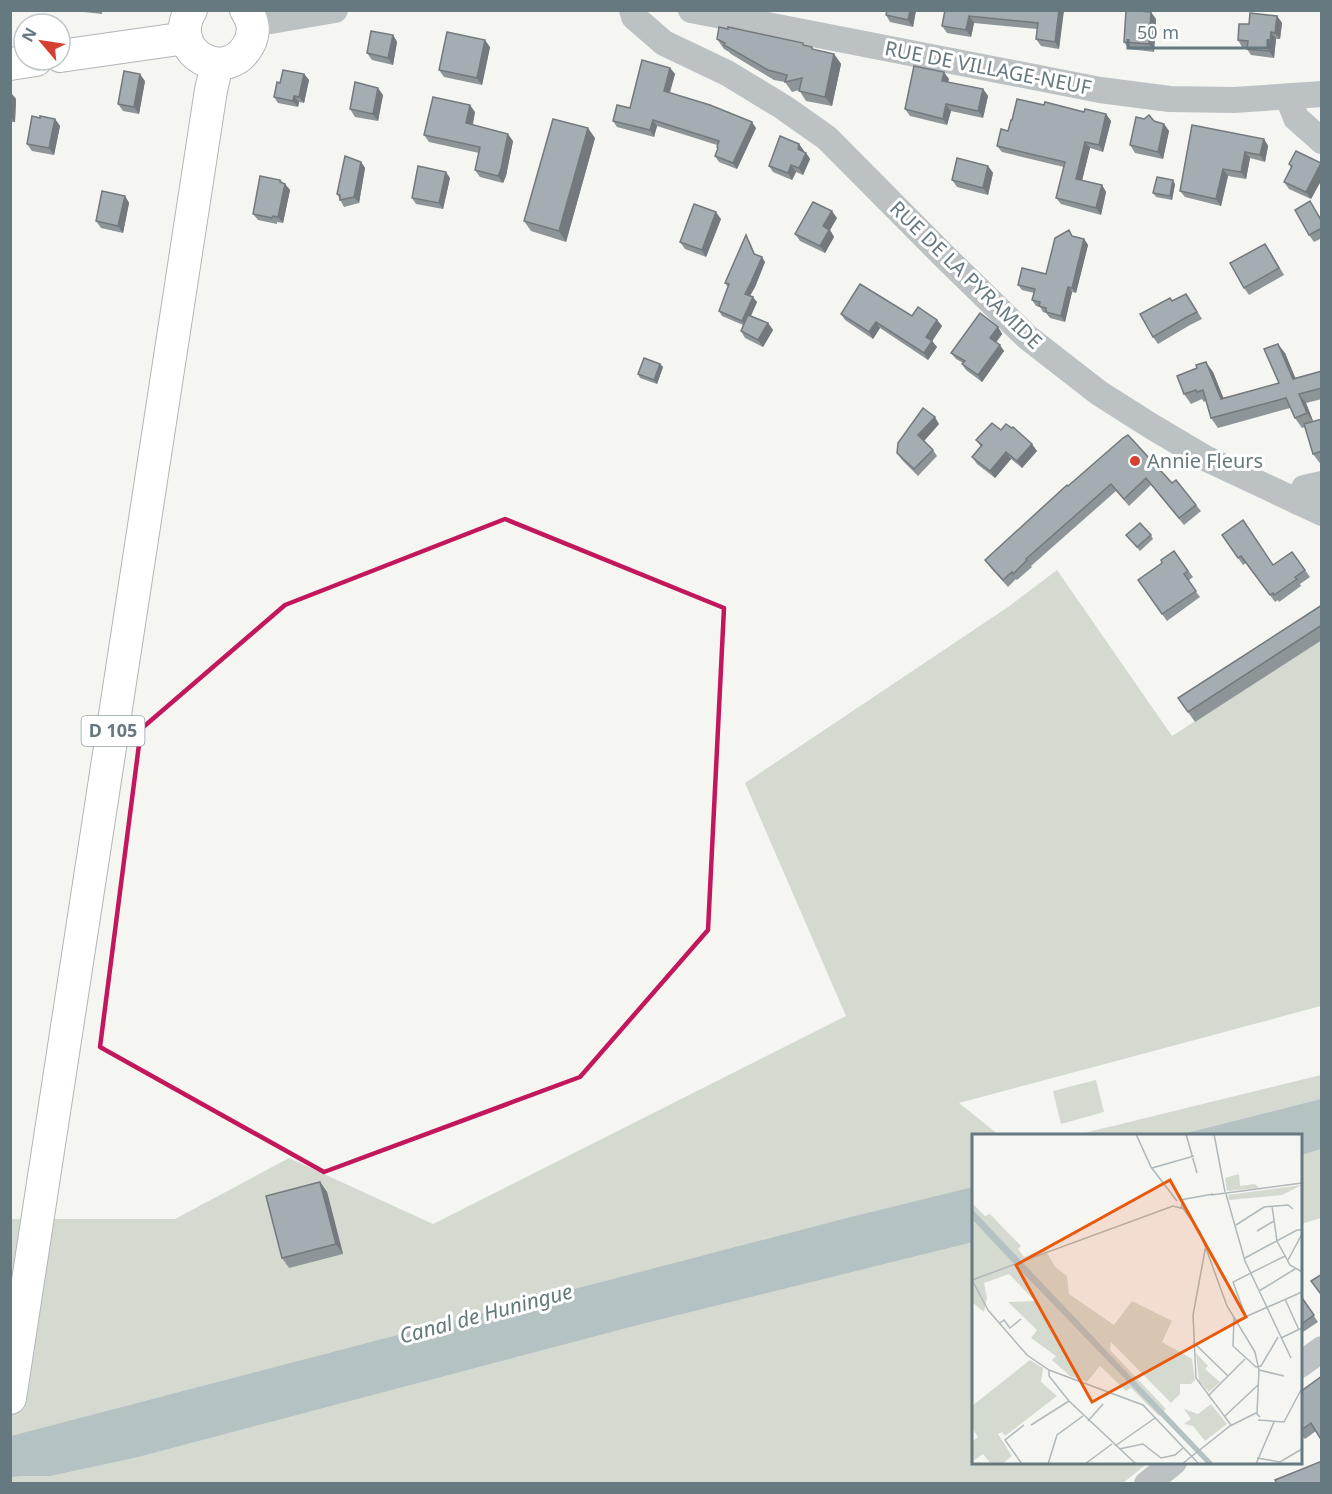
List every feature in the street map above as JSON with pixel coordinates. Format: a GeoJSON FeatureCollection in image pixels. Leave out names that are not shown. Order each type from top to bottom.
{"type":"FeatureCollection","features":[{"type":"Feature","properties":{"kind":"main road"},"geometry":{"type":"LineString","coordinates":[[72,54],[189,24],[190,48],[197,56],[217,64],[228,62],[238,57],[246,49],[252,37],[250,17]]}},
{"type":"Feature","properties":{"kind":"main road","name":"D 105"},"geometry":{"type":"LineString","coordinates":[[10,1398],[211,90],[217,64]]}},
{"type":"Feature","properties":{"kind":"street"},"geometry":{"type":"LineString","coordinates":[[250,17],[335,10]]}},
{"type":"Feature","properties":{"kind":"street","name":"RUE DE LA PYRAMIDE"},"geometry":{"type":"LineString","coordinates":[[632,10],[634,17],[664,43],[727,73],[783,107],[827,138],[1027,337],[1099,393],[1205,458],[1322,513]]}},
{"type":"Feature","properties":{"kind":"street","name":"RUE DE VILLAGE-NEUF"},"geometry":{"type":"LineString","coordinates":[[691,10],[1100,90],[1170,99],[1234,100],[1322,94]]}},
{"type":"Feature","properties":{"kind":"street"},"geometry":{"type":"LineString","coordinates":[[1288,97],[1296,118],[1322,141]]}},
{"type":"Feature","properties":{"kind":"street"},"geometry":{"type":"LineString","coordinates":[[1298,502],[1304,488],[1322,484]]}},
{"type":"Feature","properties":{"kind":"street"},"geometry":{"type":"LineString","coordinates":[[1302,1364],[1322,1349]]}},
{"type":"Feature","properties":{"kind":"street"},"geometry":{"type":"LineString","coordinates":[[1147,1484],[1172,1464]]}},
{"type":"Feature","properties":{"kind":"highlighted area"},"geometry":{"type":"Polygon","coordinates":[[[505,519],[724,608],[708,930],[580,1077],[324,1172],[100,1047],[141,729],[285,605],[505,519]]]}},
{"type":"Feature","properties":{"kind":"shaded area"},"geometry":{"type":"Polygon","coordinates":[[[1057,570],[1172,736],[1321,640],[1321,1006],[959,1103],[998,1134],[972,1134],[972,1464],[1147,1464],[1123,1483],[11,1484],[11,1219],[175,1219],[289,1158],[433,1224],[846,1016],[745,783],[1008,607],[1057,570]]]}},
{"type":"Feature","properties":{"kind":"shaded area"},"geometry":{"type":"Polygon","coordinates":[[[1321,1075],[1321,1218],[1302,1224],[1302,1134],[1080,1134],[1321,1075]]]}},
{"type":"Feature","properties":{"kind":"shaded area"},"geometry":{"type":"Polygon","coordinates":[[[1096,1080],[1104,1112],[1061,1124],[1053,1091],[1096,1080]]]}},
{"type":"Feature","properties":{"kind":"water"},"geometry":{"type":"Polygon","coordinates":[[[1321,1099],[1321,1149],[1302,1155],[1302,1134],[1183,1134],[1321,1099]]]}},
{"type":"Feature","properties":{"kind":"water","name":"Canal de Huningue"},"geometry":{"type":"Polygon","coordinates":[[[972,1187],[972,1242],[634,1326],[138,1457],[50,1476],[11,1477],[11,1436],[972,1187]]]}},
{"type":"Feature","properties":{"kind":"building"},"geometry":{"type":"Polygon","coordinates":[[[887,10],[910,10],[908,20],[886,15],[887,10]]]}},
{"type":"Feature","properties":{"kind":"building"},"geometry":{"type":"Polygon","coordinates":[[[945,10],[1059,10],[1055,42],[1036,39],[1038,23],[969,16],[966,30],[942,26],[945,10]]]}},
{"type":"Feature","properties":{"kind":"building"},"geometry":{"type":"Polygon","coordinates":[[[1126,10],[1151,12],[1149,44],[1124,42],[1126,10]]]}},
{"type":"Feature","properties":{"kind":"building"},"geometry":{"type":"Polygon","coordinates":[[[1250,13],[1277,16],[1275,33],[1271,32],[1269,51],[1247,49],[1248,41],[1238,40],[1239,24],[1249,24],[1250,13]]]}},
{"type":"Feature","properties":{"kind":"building"},"geometry":{"type":"Polygon","coordinates":[[[719,27],[803,43],[812,49],[834,54],[825,97],[799,91],[802,78],[785,82],[787,75],[768,70],[724,45],[725,43],[717,39],[719,27]]]}},
{"type":"Feature","properties":{"kind":"building"},"geometry":{"type":"Polygon","coordinates":[[[371,31],[393,35],[388,58],[367,53],[371,31]]]}},
{"type":"Feature","properties":{"kind":"building"},"geometry":{"type":"Polygon","coordinates":[[[447,32],[485,40],[477,78],[439,70],[447,32]]]}},
{"type":"Feature","properties":{"kind":"building"},"geometry":{"type":"Polygon","coordinates":[[[642,60],[670,68],[664,91],[710,105],[752,122],[733,163],[715,156],[719,141],[653,120],[650,130],[613,121],[617,105],[630,108],[642,60]]]}},
{"type":"Feature","properties":{"kind":"building"},"geometry":{"type":"Polygon","coordinates":[[[914,66],[944,72],[942,81],[983,89],[978,111],[946,104],[943,119],[905,109],[914,66]]]}},
{"type":"Feature","properties":{"kind":"building"},"geometry":{"type":"Polygon","coordinates":[[[283,70],[304,74],[299,97],[294,96],[293,101],[274,97],[277,82],[280,83],[283,70]]]}},
{"type":"Feature","properties":{"kind":"building"},"geometry":{"type":"Polygon","coordinates":[[[124,71],[140,74],[134,107],[118,104],[124,71]]]}},
{"type":"Feature","properties":{"kind":"building"},"geometry":{"type":"Polygon","coordinates":[[[355,82],[378,88],[373,114],[350,109],[355,82]]]}},
{"type":"Feature","properties":{"kind":"building"},"geometry":{"type":"Polygon","coordinates":[[[433,97],[470,105],[466,123],[508,134],[498,176],[475,170],[480,147],[424,135],[433,97]]]}},
{"type":"Feature","properties":{"kind":"building"},"geometry":{"type":"Polygon","coordinates":[[[1017,99],[1106,114],[1099,145],[1085,142],[1076,179],[1102,185],[1096,208],[1056,198],[1065,162],[997,146],[1001,129],[1008,131],[1017,99]]]}},
{"type":"Feature","properties":{"kind":"building"},"geometry":{"type":"Polygon","coordinates":[[[1149,115],[1154,121],[1164,124],[1158,152],[1130,145],[1136,117],[1144,119],[1149,115]]]}},
{"type":"Feature","properties":{"kind":"building"},"geometry":{"type":"Polygon","coordinates":[[[32,116],[55,119],[49,148],[27,144],[32,116]]]}},
{"type":"Feature","properties":{"kind":"building"},"geometry":{"type":"Polygon","coordinates":[[[553,119],[588,128],[559,231],[524,221],[553,119]]]}},
{"type":"Feature","properties":{"kind":"building"},"geometry":{"type":"Polygon","coordinates":[[[1192,125],[1264,139],[1260,155],[1245,152],[1241,172],[1223,169],[1216,199],[1180,191],[1192,125]]]}},
{"type":"Feature","properties":{"kind":"building"},"geometry":{"type":"Polygon","coordinates":[[[780,136],[799,144],[798,149],[806,153],[799,168],[791,165],[788,173],[769,166],[780,136]]]}},
{"type":"Feature","properties":{"kind":"building"},"geometry":{"type":"Polygon","coordinates":[[[1296,151],[1321,163],[1306,192],[1284,182],[1292,166],[1289,164],[1296,151]]]}},
{"type":"Feature","properties":{"kind":"building"},"geometry":{"type":"Polygon","coordinates":[[[345,156],[361,162],[354,197],[340,200],[340,195],[337,194],[345,156]]]}},
{"type":"Feature","properties":{"kind":"building"},"geometry":{"type":"Polygon","coordinates":[[[957,158],[988,166],[983,188],[952,180],[957,158]]]}},
{"type":"Feature","properties":{"kind":"building"},"geometry":{"type":"Polygon","coordinates":[[[418,166],[446,172],[439,203],[412,198],[418,166]]]}},
{"type":"Feature","properties":{"kind":"building"},"geometry":{"type":"Polygon","coordinates":[[[260,176],[280,180],[285,184],[278,217],[253,214],[260,176]]]}},
{"type":"Feature","properties":{"kind":"building"},"geometry":{"type":"Polygon","coordinates":[[[1157,177],[1173,180],[1170,196],[1153,193],[1157,177]]]}},
{"type":"Feature","properties":{"kind":"building"},"geometry":{"type":"Polygon","coordinates":[[[102,191],[125,196],[118,226],[96,221],[102,191]]]}},
{"type":"Feature","properties":{"kind":"building"},"geometry":{"type":"Polygon","coordinates":[[[1310,201],[1322,222],[1322,228],[1309,235],[1295,210],[1310,201]]]}},
{"type":"Feature","properties":{"kind":"building"},"geometry":{"type":"Polygon","coordinates":[[[813,202],[832,211],[823,226],[829,230],[820,246],[795,234],[813,202]]]}},
{"type":"Feature","properties":{"kind":"building"},"geometry":{"type":"Polygon","coordinates":[[[694,204],[716,212],[702,250],[680,242],[694,204]]]}},
{"type":"Feature","properties":{"kind":"building"},"geometry":{"type":"Polygon","coordinates":[[[1069,230],[1072,236],[1084,239],[1072,288],[1068,287],[1061,316],[1046,312],[1046,308],[1039,306],[1040,302],[1032,300],[1035,289],[1018,285],[1022,268],[1046,274],[1055,238],[1069,230]]]}},
{"type":"Feature","properties":{"kind":"building"},"geometry":{"type":"Polygon","coordinates":[[[746,235],[754,254],[762,257],[745,294],[753,297],[742,321],[719,311],[729,284],[725,283],[746,235]]]}},
{"type":"Feature","properties":{"kind":"building"},"geometry":{"type":"Polygon","coordinates":[[[1265,244],[1279,268],[1244,288],[1230,263],[1265,244]]]}},
{"type":"Feature","properties":{"kind":"building"},"geometry":{"type":"Polygon","coordinates":[[[860,284],[912,316],[918,307],[937,320],[926,337],[932,341],[924,353],[876,322],[869,332],[841,314],[860,284]]]}},
{"type":"Feature","properties":{"kind":"building"},"geometry":{"type":"Polygon","coordinates":[[[1186,294],[1197,312],[1153,337],[1140,314],[1170,298],[1172,301],[1186,294]]]}},
{"type":"Feature","properties":{"kind":"building"},"geometry":{"type":"Polygon","coordinates":[[[980,313],[998,327],[990,338],[1000,345],[978,375],[962,364],[965,361],[951,353],[980,313]]]}},
{"type":"Feature","properties":{"kind":"building"},"geometry":{"type":"Polygon","coordinates":[[[748,315],[768,323],[758,340],[741,331],[748,315]]]}},
{"type":"Feature","properties":{"kind":"building"},"geometry":{"type":"Polygon","coordinates":[[[1278,344],[1293,379],[1322,371],[1322,388],[1299,394],[1307,413],[1295,418],[1286,398],[1211,418],[1203,390],[1184,394],[1177,376],[1206,362],[1221,399],[1279,383],[1264,349],[1278,344]]]}},
{"type":"Feature","properties":{"kind":"building"},"geometry":{"type":"Polygon","coordinates":[[[644,358],[660,364],[654,380],[638,374],[644,358]]]}},
{"type":"Feature","properties":{"kind":"building"},"geometry":{"type":"Polygon","coordinates":[[[923,408],[935,417],[918,435],[933,450],[914,469],[897,453],[898,443],[923,408]]]}},
{"type":"Feature","properties":{"kind":"building"},"geometry":{"type":"Polygon","coordinates":[[[1322,419],[1322,451],[1313,454],[1304,424],[1322,419]]]}},
{"type":"Feature","properties":{"kind":"building"},"geometry":{"type":"Polygon","coordinates":[[[992,423],[1001,430],[1006,424],[1013,427],[1032,444],[1017,461],[1006,452],[990,471],[972,457],[982,445],[976,440],[992,423]]]}},
{"type":"Feature","properties":{"kind":"building"},"geometry":{"type":"Polygon","coordinates":[[[1128,435],[1172,483],[1176,480],[1196,505],[1179,518],[1146,478],[1124,499],[1111,484],[1026,559],[1013,574],[1012,572],[1003,580],[985,560],[1067,485],[1128,435]]]}},
{"type":"Feature","properties":{"kind":"building"},"geometry":{"type":"Polygon","coordinates":[[[1243,520],[1273,565],[1292,552],[1305,570],[1295,577],[1297,579],[1274,595],[1273,593],[1270,595],[1241,556],[1238,558],[1222,535],[1243,520]]]}},
{"type":"Feature","properties":{"kind":"building"},"geometry":{"type":"Polygon","coordinates":[[[1140,523],[1151,535],[1137,547],[1126,535],[1140,523]]]}},
{"type":"Feature","properties":{"kind":"building"},"geometry":{"type":"Polygon","coordinates":[[[1174,551],[1188,571],[1184,574],[1196,591],[1162,614],[1138,580],[1162,563],[1161,560],[1174,551]]]}},
{"type":"Feature","properties":{"kind":"building"},"geometry":{"type":"Polygon","coordinates":[[[1322,605],[1322,625],[1188,712],[1178,698],[1322,605]]]}},
{"type":"Feature","properties":{"kind":"building"},"geometry":{"type":"Polygon","coordinates":[[[320,1182],[336,1244],[282,1258],[266,1196],[320,1182]]]}},
{"type":"Feature","properties":{"kind":"building"},"geometry":{"type":"Polygon","coordinates":[[[1322,1274],[1322,1292],[1320,1293],[1311,1281],[1322,1274]]]}},
{"type":"Feature","properties":{"kind":"building"},"geometry":{"type":"Polygon","coordinates":[[[1302,1298],[1314,1315],[1302,1324],[1302,1298]]]}},
{"type":"Feature","properties":{"kind":"building"},"geometry":{"type":"Polygon","coordinates":[[[1322,1376],[1322,1441],[1311,1423],[1302,1430],[1302,1391],[1322,1376]]]}},
{"type":"Feature","properties":{"kind":"building"},"geometry":{"type":"Polygon","coordinates":[[[1322,1461],[1322,1484],[1277,1484],[1275,1480],[1322,1461]]]}},
{"type":"Feature","properties":{"kind":"place","name":"Annie Fleurs"},"geometry":{"type":"Point","coordinates":[1135,461]}}]}
